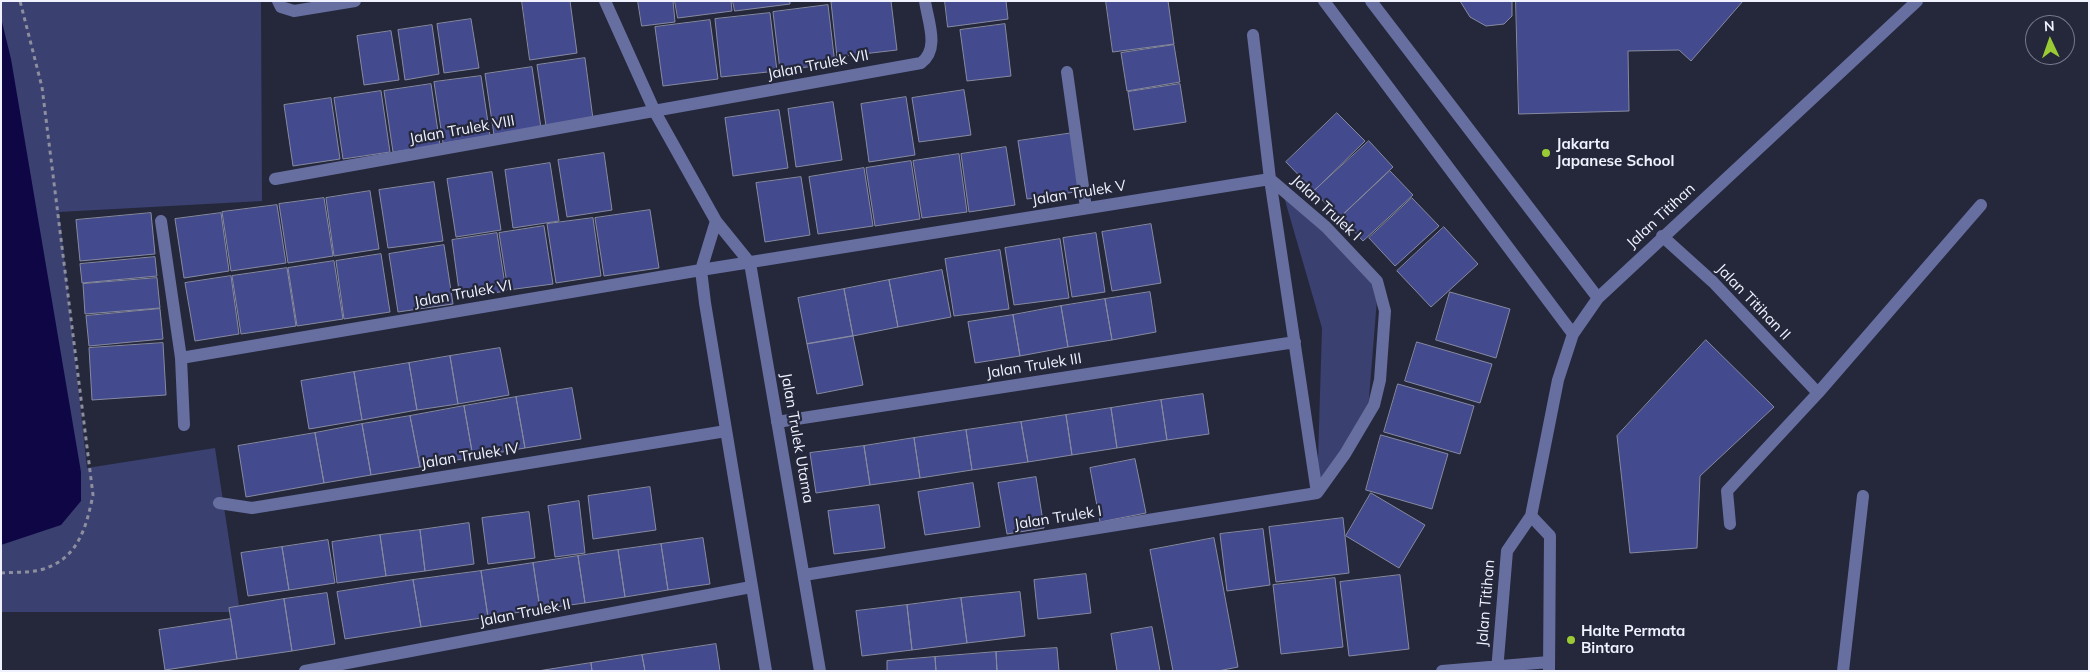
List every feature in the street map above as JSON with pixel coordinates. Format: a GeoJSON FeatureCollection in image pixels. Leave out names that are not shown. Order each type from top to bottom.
{"type":"FeatureCollection","features":[{"type":"Feature","properties":{"kind":"street"},"geometry":{"type":"LineString","coordinates":[[279,4],[294,11],[355,1]]}},
{"type":"Feature","properties":{"kind":"street","name":"Jalan Trulek Utama"},"geometry":{"type":"LineString","coordinates":[[606,1],[654,112],[716,221],[750,263],[820,671]]}},
{"type":"Feature","properties":{"kind":"street","name":"Jalan Trulek VII"},"geometry":{"type":"LineString","coordinates":[[654,112],[921,62],[929,56],[933,48],[925,1]]}},
{"type":"Feature","properties":{"kind":"street"},"geometry":{"type":"LineString","coordinates":[[1324,1],[1573,334]]}},
{"type":"Feature","properties":{"kind":"street"},"geometry":{"type":"LineString","coordinates":[[1371,1],[1598,298]]}},
{"type":"Feature","properties":{"kind":"street","name":"Jalan Titihan"},"geometry":{"type":"LineString","coordinates":[[1496,669],[1507,551],[1531,516],[1556,388],[1573,334],[1598,298],[1662,236],[1917,1]]}},
{"type":"Feature","properties":{"kind":"street"},"geometry":{"type":"LineString","coordinates":[[1252,34],[1270,179]]}},
{"type":"Feature","properties":{"kind":"street"},"geometry":{"type":"LineString","coordinates":[[1067,72],[1086,208]]}},
{"type":"Feature","properties":{"kind":"street","name":"Jalan Trulek VIII"},"geometry":{"type":"LineString","coordinates":[[276,179],[654,112]]}},
{"type":"Feature","properties":{"kind":"street","name":"Jalan Trulek V"},"geometry":{"type":"LineString","coordinates":[[750,263],[1270,179]]}},
{"type":"Feature","properties":{"kind":"street","name":"Jalan Trulek I"},"geometry":{"type":"LineString","coordinates":[[1270,179],[1317,493]]}},
{"type":"Feature","properties":{"kind":"street","name":"Jalan Trulek I"},"geometry":{"type":"LineString","coordinates":[[804,576],[1317,493],[1345,454],[1374,405],[1380,380],[1385,310],[1377,281],[1326,227],[1270,179]]}},
{"type":"Feature","properties":{"kind":"street"},"geometry":{"type":"LineString","coordinates":[[1730,524],[1727,491],[1818,393],[1981,204]]}},
{"type":"Feature","properties":{"kind":"street"},"geometry":{"type":"LineString","coordinates":[[162,221],[181,358],[184,425]]}},
{"type":"Feature","properties":{"kind":"street"},"geometry":{"type":"LineString","coordinates":[[716,221],[701,270],[766,671]]}},
{"type":"Feature","properties":{"kind":"street","name":"Jalan Titihan II"},"geometry":{"type":"LineString","coordinates":[[1662,236],[1713,282],[1818,393]]}},
{"type":"Feature","properties":{"kind":"street","name":"Jalan Trulek VI"},"geometry":{"type":"LineString","coordinates":[[181,358],[750,263]]}},
{"type":"Feature","properties":{"kind":"street","name":"Jalan Trulek III"},"geometry":{"type":"LineString","coordinates":[[778,422],[1295,342]]}},
{"type":"Feature","properties":{"kind":"street","name":"Jalan Trulek IV"},"geometry":{"type":"LineString","coordinates":[[219,503],[252,508],[726,430]]}},
{"type":"Feature","properties":{"kind":"street"},"geometry":{"type":"LineString","coordinates":[[1843,671],[1863,496]]}},
{"type":"Feature","properties":{"kind":"street"},"geometry":{"type":"LineString","coordinates":[[1442,671],[1549,666],[1550,536],[1531,516]]}},
{"type":"Feature","properties":{"kind":"street","name":"Jalan Trulek II"},"geometry":{"type":"LineString","coordinates":[[305,671],[751,587]]}},
{"type":"Feature","properties":{"kind":"path"},"geometry":{"type":"LineString","coordinates":[[1,573],[41,570],[68,555],[86,527],[93,495],[42,87],[20,1]]}},
{"type":"Feature","properties":{"kind":"shaded area"},"geometry":{"type":"Polygon","coordinates":[[[1,1],[261,1],[262,201],[59,212],[87,468],[215,448],[240,612],[1,612],[1,1]]]}},
{"type":"Feature","properties":{"kind":"shaded area"},"geometry":{"type":"Polygon","coordinates":[[[1,18],[11,59],[81,472],[81,501],[61,525],[1,545],[1,18]]]}},
{"type":"Feature","properties":{"kind":"shaded area"},"geometry":{"type":"Polygon","coordinates":[[[1280,183],[1378,287],[1368,410],[1317,493],[1322,328],[1280,183]]]}},
{"type":"Feature","properties":{"kind":"building"},"geometry":{"type":"Polygon","coordinates":[[[522,1],[570,1],[577,53],[530,60],[522,1]]]}},
{"type":"Feature","properties":{"kind":"building"},"geometry":{"type":"Polygon","coordinates":[[[638,1],[673,1],[675,22],[642,26],[638,1]]]}},
{"type":"Feature","properties":{"kind":"building"},"geometry":{"type":"Polygon","coordinates":[[[675,1],[731,1],[732,11],[678,18],[675,1]]]}},
{"type":"Feature","properties":{"kind":"building"},"geometry":{"type":"Polygon","coordinates":[[[733,1],[790,1],[790,4],[735,11],[733,1]]]}},
{"type":"Feature","properties":{"kind":"building"},"geometry":{"type":"Polygon","coordinates":[[[891,1],[897,50],[837,57],[831,2],[891,1]]]}},
{"type":"Feature","properties":{"kind":"building"},"geometry":{"type":"Polygon","coordinates":[[[945,1],[1006,1],[1008,19],[948,27],[945,1]]]}},
{"type":"Feature","properties":{"kind":"building"},"geometry":{"type":"Polygon","coordinates":[[[1106,1],[1168,1],[1174,44],[1113,52],[1106,1]]]}},
{"type":"Feature","properties":{"kind":"building"},"geometry":{"type":"Polygon","coordinates":[[[1460,1],[1512,1],[1512,16],[1504,24],[1486,26],[1470,17],[1460,1]]]}},
{"type":"Feature","properties":{"kind":"building"},"geometry":{"type":"Polygon","coordinates":[[[1516,1],[1743,1],[1691,61],[1679,50],[1628,51],[1629,111],[1519,114],[1516,1]]]}},
{"type":"Feature","properties":{"kind":"building"},"geometry":{"type":"Polygon","coordinates":[[[828,5],[835,64],[780,70],[773,12],[828,5]]]}},
{"type":"Feature","properties":{"kind":"building"},"geometry":{"type":"Polygon","coordinates":[[[770,13],[777,71],[721,77],[715,19],[770,13]]]}},
{"type":"Feature","properties":{"kind":"building"},"geometry":{"type":"Polygon","coordinates":[[[471,19],[479,68],[444,73],[437,24],[471,19]]]}},
{"type":"Feature","properties":{"kind":"building"},"geometry":{"type":"Polygon","coordinates":[[[710,20],[718,79],[663,86],[655,27],[710,20]]]}},
{"type":"Feature","properties":{"kind":"building"},"geometry":{"type":"Polygon","coordinates":[[[1005,24],[1011,76],[967,81],[960,30],[1005,24]]]}},
{"type":"Feature","properties":{"kind":"building"},"geometry":{"type":"Polygon","coordinates":[[[432,25],[439,74],[405,80],[398,30],[432,25]]]}},
{"type":"Feature","properties":{"kind":"building"},"geometry":{"type":"Polygon","coordinates":[[[391,31],[399,80],[364,85],[357,36],[391,31]]]}},
{"type":"Feature","properties":{"kind":"building"},"geometry":{"type":"Polygon","coordinates":[[[1174,45],[1180,82],[1127,91],[1121,53],[1174,45]]]}},
{"type":"Feature","properties":{"kind":"building"},"geometry":{"type":"Polygon","coordinates":[[[585,58],[593,119],[546,126],[537,65],[585,58]]]}},
{"type":"Feature","properties":{"kind":"building"},"geometry":{"type":"Polygon","coordinates":[[[532,67],[541,128],[494,135],[485,74],[532,67]]]}},
{"type":"Feature","properties":{"kind":"building"},"geometry":{"type":"Polygon","coordinates":[[[481,76],[490,136],[443,143],[434,82],[481,76]]]}},
{"type":"Feature","properties":{"kind":"building"},"geometry":{"type":"Polygon","coordinates":[[[431,84],[440,145],[393,152],[384,91],[431,84]]]}},
{"type":"Feature","properties":{"kind":"building"},"geometry":{"type":"Polygon","coordinates":[[[1180,84],[1186,122],[1134,130],[1128,92],[1180,84]]]}},
{"type":"Feature","properties":{"kind":"building"},"geometry":{"type":"Polygon","coordinates":[[[964,90],[971,135],[919,142],[912,98],[964,90]]]}},
{"type":"Feature","properties":{"kind":"building"},"geometry":{"type":"Polygon","coordinates":[[[381,91],[390,152],[343,159],[334,98],[381,91]]]}},
{"type":"Feature","properties":{"kind":"building"},"geometry":{"type":"Polygon","coordinates":[[[906,97],[915,155],[869,162],[861,104],[906,97]]]}},
{"type":"Feature","properties":{"kind":"building"},"geometry":{"type":"Polygon","coordinates":[[[331,98],[340,159],[293,166],[284,105],[331,98]]]}},
{"type":"Feature","properties":{"kind":"building"},"geometry":{"type":"Polygon","coordinates":[[[833,102],[842,160],[796,167],[788,109],[833,102]]]}},
{"type":"Feature","properties":{"kind":"building"},"geometry":{"type":"Polygon","coordinates":[[[779,110],[788,168],[733,176],[725,118],[779,110]]]}},
{"type":"Feature","properties":{"kind":"building"},"geometry":{"type":"Polygon","coordinates":[[[1337,113],[1365,141],[1314,191],[1286,162],[1337,113]]]}},
{"type":"Feature","properties":{"kind":"building"},"geometry":{"type":"Polygon","coordinates":[[[1073,133],[1082,191],[1027,199],[1018,141],[1073,133]]]}},
{"type":"Feature","properties":{"kind":"building"},"geometry":{"type":"Polygon","coordinates":[[[1369,141],[1393,167],[1339,218],[1314,191],[1369,141]]]}},
{"type":"Feature","properties":{"kind":"building"},"geometry":{"type":"Polygon","coordinates":[[[1006,147],[1015,205],[969,212],[961,154],[1006,147]]]}},
{"type":"Feature","properties":{"kind":"building"},"geometry":{"type":"Polygon","coordinates":[[[604,153],[612,210],[567,217],[558,160],[604,153]]]}},
{"type":"Feature","properties":{"kind":"building"},"geometry":{"type":"Polygon","coordinates":[[[959,154],[967,212],[922,218],[913,161],[959,154]]]}},
{"type":"Feature","properties":{"kind":"building"},"geometry":{"type":"Polygon","coordinates":[[[911,161],[920,219],[875,226],[866,168],[911,161]]]}},
{"type":"Feature","properties":{"kind":"building"},"geometry":{"type":"Polygon","coordinates":[[[550,163],[559,221],[513,228],[505,170],[550,163]]]}},
{"type":"Feature","properties":{"kind":"building"},"geometry":{"type":"Polygon","coordinates":[[[864,168],[873,226],[818,234],[809,177],[864,168]]]}},
{"type":"Feature","properties":{"kind":"building"},"geometry":{"type":"Polygon","coordinates":[[[1390,171],[1413,195],[1363,241],[1341,217],[1390,171]]]}},
{"type":"Feature","properties":{"kind":"building"},"geometry":{"type":"Polygon","coordinates":[[[492,172],[501,230],[456,237],[447,179],[492,172]]]}},
{"type":"Feature","properties":{"kind":"building"},"geometry":{"type":"Polygon","coordinates":[[[801,177],[810,235],[765,242],[756,183],[801,177]]]}},
{"type":"Feature","properties":{"kind":"building"},"geometry":{"type":"Polygon","coordinates":[[[434,182],[443,241],[388,248],[379,190],[434,182]]]}},
{"type":"Feature","properties":{"kind":"building"},"geometry":{"type":"Polygon","coordinates":[[[370,191],[379,249],[334,256],[326,198],[370,191]]]}},
{"type":"Feature","properties":{"kind":"building"},"geometry":{"type":"Polygon","coordinates":[[[324,198],[333,256],[288,263],[279,204],[324,198]]]}},
{"type":"Feature","properties":{"kind":"building"},"geometry":{"type":"Polygon","coordinates":[[[1412,198],[1439,226],[1395,266],[1369,238],[1412,198]]]}},
{"type":"Feature","properties":{"kind":"building"},"geometry":{"type":"Polygon","coordinates":[[[277,205],[286,263],[231,271],[222,212],[277,205]]]}},
{"type":"Feature","properties":{"kind":"building"},"geometry":{"type":"Polygon","coordinates":[[[650,210],[659,268],[604,276],[595,218],[650,210]]]}},
{"type":"Feature","properties":{"kind":"building"},"geometry":{"type":"Polygon","coordinates":[[[151,213],[155,254],[80,261],[76,220],[151,213]]]}},
{"type":"Feature","properties":{"kind":"building"},"geometry":{"type":"Polygon","coordinates":[[[221,213],[229,271],[184,278],[175,219],[221,213]]]}},
{"type":"Feature","properties":{"kind":"building"},"geometry":{"type":"Polygon","coordinates":[[[593,218],[601,276],[556,283],[547,224],[593,218]]]}},
{"type":"Feature","properties":{"kind":"building"},"geometry":{"type":"Polygon","coordinates":[[[1151,224],[1161,283],[1112,291],[1102,232],[1151,224]]]}},
{"type":"Feature","properties":{"kind":"building"},"geometry":{"type":"Polygon","coordinates":[[[544,226],[553,284],[508,290],[499,233],[544,226]]]}},
{"type":"Feature","properties":{"kind":"building"},"geometry":{"type":"Polygon","coordinates":[[[1444,227],[1478,264],[1431,307],[1397,271],[1444,227]]]}},
{"type":"Feature","properties":{"kind":"building"},"geometry":{"type":"Polygon","coordinates":[[[497,233],[506,291],[460,298],[452,240],[497,233]]]}},
{"type":"Feature","properties":{"kind":"building"},"geometry":{"type":"Polygon","coordinates":[[[1096,233],[1105,292],[1072,297],[1063,238],[1096,233]]]}},
{"type":"Feature","properties":{"kind":"building"},"geometry":{"type":"Polygon","coordinates":[[[1060,239],[1069,298],[1014,305],[1005,248],[1060,239]]]}},
{"type":"Feature","properties":{"kind":"building"},"geometry":{"type":"Polygon","coordinates":[[[444,245],[453,304],[398,312],[389,254],[444,245]]]}},
{"type":"Feature","properties":{"kind":"building"},"geometry":{"type":"Polygon","coordinates":[[[1000,250],[1009,309],[954,316],[945,259],[1000,250]]]}},
{"type":"Feature","properties":{"kind":"building"},"geometry":{"type":"Polygon","coordinates":[[[381,254],[390,312],[344,319],[336,261],[381,254]]]}},
{"type":"Feature","properties":{"kind":"building"},"geometry":{"type":"Polygon","coordinates":[[[155,257],[157,276],[82,283],[80,264],[155,257]]]}},
{"type":"Feature","properties":{"kind":"building"},"geometry":{"type":"Polygon","coordinates":[[[334,261],[343,319],[297,326],[288,268],[334,261]]]}},
{"type":"Feature","properties":{"kind":"building"},"geometry":{"type":"Polygon","coordinates":[[[287,268],[296,326],[241,334],[232,276],[287,268]]]}},
{"type":"Feature","properties":{"kind":"building"},"geometry":{"type":"Polygon","coordinates":[[[942,270],[951,317],[898,327],[889,280],[942,270]]]}},
{"type":"Feature","properties":{"kind":"building"},"geometry":{"type":"Polygon","coordinates":[[[231,276],[239,334],[195,341],[185,283],[231,276]]]}},
{"type":"Feature","properties":{"kind":"building"},"geometry":{"type":"Polygon","coordinates":[[[157,278],[160,308],[85,314],[83,284],[157,278]]]}},
{"type":"Feature","properties":{"kind":"building"},"geometry":{"type":"Polygon","coordinates":[[[889,280],[898,327],[853,336],[844,289],[889,280]]]}},
{"type":"Feature","properties":{"kind":"building"},"geometry":{"type":"Polygon","coordinates":[[[844,289],[853,336],[807,344],[798,298],[844,289]]]}},
{"type":"Feature","properties":{"kind":"building"},"geometry":{"type":"Polygon","coordinates":[[[1150,292],[1156,332],[1112,340],[1105,299],[1150,292]]]}},
{"type":"Feature","properties":{"kind":"building"},"geometry":{"type":"Polygon","coordinates":[[[1450,292],[1510,309],[1496,358],[1436,340],[1450,292]]]}},
{"type":"Feature","properties":{"kind":"building"},"geometry":{"type":"Polygon","coordinates":[[[1105,299],[1112,340],[1068,347],[1061,306],[1105,299]]]}},
{"type":"Feature","properties":{"kind":"building"},"geometry":{"type":"Polygon","coordinates":[[[1061,306],[1068,347],[1020,356],[1013,315],[1061,306]]]}},
{"type":"Feature","properties":{"kind":"building"},"geometry":{"type":"Polygon","coordinates":[[[160,309],[163,339],[89,346],[86,316],[160,309]]]}},
{"type":"Feature","properties":{"kind":"building"},"geometry":{"type":"Polygon","coordinates":[[[1013,315],[1020,356],[975,363],[968,322],[1013,315]]]}},
{"type":"Feature","properties":{"kind":"building"},"geometry":{"type":"Polygon","coordinates":[[[853,336],[863,385],[817,394],[807,344],[853,336]]]}},
{"type":"Feature","properties":{"kind":"building"},"geometry":{"type":"Polygon","coordinates":[[[1706,340],[1774,407],[1700,476],[1697,548],[1630,553],[1617,436],[1706,340]]]}},
{"type":"Feature","properties":{"kind":"building"},"geometry":{"type":"Polygon","coordinates":[[[1417,342],[1492,364],[1480,403],[1405,381],[1417,342]]]}},
{"type":"Feature","properties":{"kind":"building"},"geometry":{"type":"Polygon","coordinates":[[[163,343],[166,395],[92,400],[89,348],[163,343]]]}},
{"type":"Feature","properties":{"kind":"building"},"geometry":{"type":"Polygon","coordinates":[[[500,348],[509,395],[458,404],[450,356],[500,348]]]}},
{"type":"Feature","properties":{"kind":"building"},"geometry":{"type":"Polygon","coordinates":[[[450,356],[458,404],[417,410],[409,363],[450,356]]]}},
{"type":"Feature","properties":{"kind":"building"},"geometry":{"type":"Polygon","coordinates":[[[409,363],[417,410],[362,420],[354,372],[409,363]]]}},
{"type":"Feature","properties":{"kind":"building"},"geometry":{"type":"Polygon","coordinates":[[[354,372],[362,420],[309,429],[301,381],[354,372]]]}},
{"type":"Feature","properties":{"kind":"building"},"geometry":{"type":"Polygon","coordinates":[[[1398,384],[1474,406],[1460,454],[1384,432],[1398,384]]]}},
{"type":"Feature","properties":{"kind":"building"},"geometry":{"type":"Polygon","coordinates":[[[572,388],[581,439],[525,448],[516,397],[572,388]]]}},
{"type":"Feature","properties":{"kind":"building"},"geometry":{"type":"Polygon","coordinates":[[[1203,394],[1209,434],[1167,440],[1161,400],[1203,394]]]}},
{"type":"Feature","properties":{"kind":"building"},"geometry":{"type":"Polygon","coordinates":[[[516,397],[525,448],[473,457],[464,406],[516,397]]]}},
{"type":"Feature","properties":{"kind":"building"},"geometry":{"type":"Polygon","coordinates":[[[1161,400],[1167,440],[1117,448],[1111,408],[1161,400]]]}},
{"type":"Feature","properties":{"kind":"building"},"geometry":{"type":"Polygon","coordinates":[[[464,406],[473,457],[420,467],[410,416],[464,406]]]}},
{"type":"Feature","properties":{"kind":"building"},"geometry":{"type":"Polygon","coordinates":[[[1111,408],[1117,448],[1072,455],[1066,415],[1111,408]]]}},
{"type":"Feature","properties":{"kind":"building"},"geometry":{"type":"Polygon","coordinates":[[[1066,415],[1072,455],[1028,462],[1021,422],[1066,415]]]}},
{"type":"Feature","properties":{"kind":"building"},"geometry":{"type":"Polygon","coordinates":[[[410,416],[420,467],[371,475],[362,424],[410,416]]]}},
{"type":"Feature","properties":{"kind":"building"},"geometry":{"type":"Polygon","coordinates":[[[1021,422],[1028,462],[972,470],[966,430],[1021,422]]]}},
{"type":"Feature","properties":{"kind":"building"},"geometry":{"type":"Polygon","coordinates":[[[362,424],[371,475],[324,483],[315,433],[362,424]]]}},
{"type":"Feature","properties":{"kind":"building"},"geometry":{"type":"Polygon","coordinates":[[[966,430],[972,470],[920,478],[914,438],[966,430]]]}},
{"type":"Feature","properties":{"kind":"building"},"geometry":{"type":"Polygon","coordinates":[[[315,433],[324,483],[246,497],[238,446],[315,433]]]}},
{"type":"Feature","properties":{"kind":"building"},"geometry":{"type":"Polygon","coordinates":[[[1381,435],[1448,454],[1432,509],[1366,490],[1381,435]]]}},
{"type":"Feature","properties":{"kind":"building"},"geometry":{"type":"Polygon","coordinates":[[[914,438],[920,478],[870,485],[864,446],[914,438]]]}},
{"type":"Feature","properties":{"kind":"building"},"geometry":{"type":"Polygon","coordinates":[[[864,446],[870,485],[816,493],[810,453],[864,446]]]}},
{"type":"Feature","properties":{"kind":"building"},"geometry":{"type":"Polygon","coordinates":[[[1135,459],[1146,513],[1100,522],[1090,468],[1135,459]]]}},
{"type":"Feature","properties":{"kind":"building"},"geometry":{"type":"Polygon","coordinates":[[[1036,477],[1044,528],[1007,534],[998,483],[1036,477]]]}},
{"type":"Feature","properties":{"kind":"building"},"geometry":{"type":"Polygon","coordinates":[[[973,483],[980,527],[925,535],[918,492],[973,483]]]}},
{"type":"Feature","properties":{"kind":"building"},"geometry":{"type":"Polygon","coordinates":[[[650,487],[656,530],[593,539],[588,496],[650,487]]]}},
{"type":"Feature","properties":{"kind":"building"},"geometry":{"type":"Polygon","coordinates":[[[1371,493],[1425,525],[1399,568],[1346,536],[1371,493]]]}},
{"type":"Feature","properties":{"kind":"building"},"geometry":{"type":"Polygon","coordinates":[[[579,501],[585,553],[555,557],[548,506],[579,501]]]}},
{"type":"Feature","properties":{"kind":"building"},"geometry":{"type":"Polygon","coordinates":[[[879,505],[885,548],[834,554],[828,511],[879,505]]]}},
{"type":"Feature","properties":{"kind":"building"},"geometry":{"type":"Polygon","coordinates":[[[529,512],[535,558],[488,564],[482,518],[529,512]]]}},
{"type":"Feature","properties":{"kind":"building"},"geometry":{"type":"Polygon","coordinates":[[[1343,518],[1349,573],[1276,582],[1269,527],[1343,518]]]}},
{"type":"Feature","properties":{"kind":"building"},"geometry":{"type":"Polygon","coordinates":[[[469,523],[474,564],[425,571],[420,530],[469,523]]]}},
{"type":"Feature","properties":{"kind":"building"},"geometry":{"type":"Polygon","coordinates":[[[1263,529],[1270,585],[1227,591],[1220,534],[1263,529]]]}},
{"type":"Feature","properties":{"kind":"building"},"geometry":{"type":"Polygon","coordinates":[[[420,530],[425,571],[386,576],[380,535],[420,530]]]}},
{"type":"Feature","properties":{"kind":"building"},"geometry":{"type":"Polygon","coordinates":[[[380,535],[386,576],[337,583],[332,542],[380,535]]]}},
{"type":"Feature","properties":{"kind":"building"},"geometry":{"type":"Polygon","coordinates":[[[703,538],[710,584],[668,590],[661,544],[703,538]]]}},
{"type":"Feature","properties":{"kind":"building"},"geometry":{"type":"Polygon","coordinates":[[[1214,538],[1238,667],[1218,671],[1173,671],[1150,550],[1214,538]]]}},
{"type":"Feature","properties":{"kind":"building"},"geometry":{"type":"Polygon","coordinates":[[[328,540],[335,583],[289,590],[282,547],[328,540]]]}},
{"type":"Feature","properties":{"kind":"building"},"geometry":{"type":"Polygon","coordinates":[[[661,544],[668,590],[625,597],[618,550],[661,544]]]}},
{"type":"Feature","properties":{"kind":"building"},"geometry":{"type":"Polygon","coordinates":[[[282,547],[289,590],[248,596],[241,553],[282,547]]]}},
{"type":"Feature","properties":{"kind":"building"},"geometry":{"type":"Polygon","coordinates":[[[618,550],[625,597],[585,603],[578,556],[618,550]]]}},
{"type":"Feature","properties":{"kind":"building"},"geometry":{"type":"Polygon","coordinates":[[[578,556],[585,603],[540,609],[533,563],[578,556]]]}},
{"type":"Feature","properties":{"kind":"building"},"geometry":{"type":"Polygon","coordinates":[[[533,563],[540,609],[488,617],[481,571],[533,563]]]}},
{"type":"Feature","properties":{"kind":"building"},"geometry":{"type":"Polygon","coordinates":[[[481,571],[488,617],[421,627],[413,580],[481,571]]]}},
{"type":"Feature","properties":{"kind":"building"},"geometry":{"type":"Polygon","coordinates":[[[1086,574],[1091,613],[1038,619],[1034,580],[1086,574]]]}},
{"type":"Feature","properties":{"kind":"building"},"geometry":{"type":"Polygon","coordinates":[[[1400,575],[1409,649],[1349,656],[1340,582],[1400,575]]]}},
{"type":"Feature","properties":{"kind":"building"},"geometry":{"type":"Polygon","coordinates":[[[1335,578],[1343,647],[1281,654],[1273,585],[1335,578]]]}},
{"type":"Feature","properties":{"kind":"building"},"geometry":{"type":"Polygon","coordinates":[[[413,580],[421,627],[345,639],[337,592],[413,580]]]}},
{"type":"Feature","properties":{"kind":"building"},"geometry":{"type":"Polygon","coordinates":[[[1020,592],[1025,636],[967,643],[961,598],[1020,592]]]}},
{"type":"Feature","properties":{"kind":"building"},"geometry":{"type":"Polygon","coordinates":[[[327,593],[335,644],[292,651],[284,599],[327,593]]]}},
{"type":"Feature","properties":{"kind":"building"},"geometry":{"type":"Polygon","coordinates":[[[961,598],[967,643],[912,650],[907,605],[961,598]]]}},
{"type":"Feature","properties":{"kind":"building"},"geometry":{"type":"Polygon","coordinates":[[[284,599],[292,651],[237,659],[229,608],[284,599]]]}},
{"type":"Feature","properties":{"kind":"building"},"geometry":{"type":"Polygon","coordinates":[[[907,605],[912,650],[862,656],[856,611],[907,605]]]}},
{"type":"Feature","properties":{"kind":"building"},"geometry":{"type":"Polygon","coordinates":[[[231,619],[237,659],[165,670],[159,630],[231,619]]]}},
{"type":"Feature","properties":{"kind":"building"},"geometry":{"type":"Polygon","coordinates":[[[1152,627],[1160,671],[1117,671],[1111,634],[1152,627]]]}},
{"type":"Feature","properties":{"kind":"building"},"geometry":{"type":"Polygon","coordinates":[[[716,644],[720,671],[645,671],[642,655],[716,644]]]}},
{"type":"Feature","properties":{"kind":"building"},"geometry":{"type":"Polygon","coordinates":[[[1057,648],[1059,671],[997,671],[996,652],[1057,648]]]}},
{"type":"Feature","properties":{"kind":"building"},"geometry":{"type":"Polygon","coordinates":[[[996,652],[997,671],[936,671],[935,657],[996,652]]]}},
{"type":"Feature","properties":{"kind":"building"},"geometry":{"type":"Polygon","coordinates":[[[642,655],[645,671],[592,671],[591,663],[642,655]]]}},
{"type":"Feature","properties":{"kind":"building"},"geometry":{"type":"Polygon","coordinates":[[[935,657],[936,671],[887,671],[887,661],[935,657]]]}},
{"type":"Feature","properties":{"kind":"building"},"geometry":{"type":"Polygon","coordinates":[[[591,663],[592,671],[538,671],[591,663]]]}},
{"type":"Feature","properties":{"kind":"place","name":"Jakarta Japanese School"},"geometry":{"type":"Point","coordinates":[1546,153]}},
{"type":"Feature","properties":{"kind":"place","name":"Halte Permata Bintaro"},"geometry":{"type":"Point","coordinates":[1571,640]}}]}
